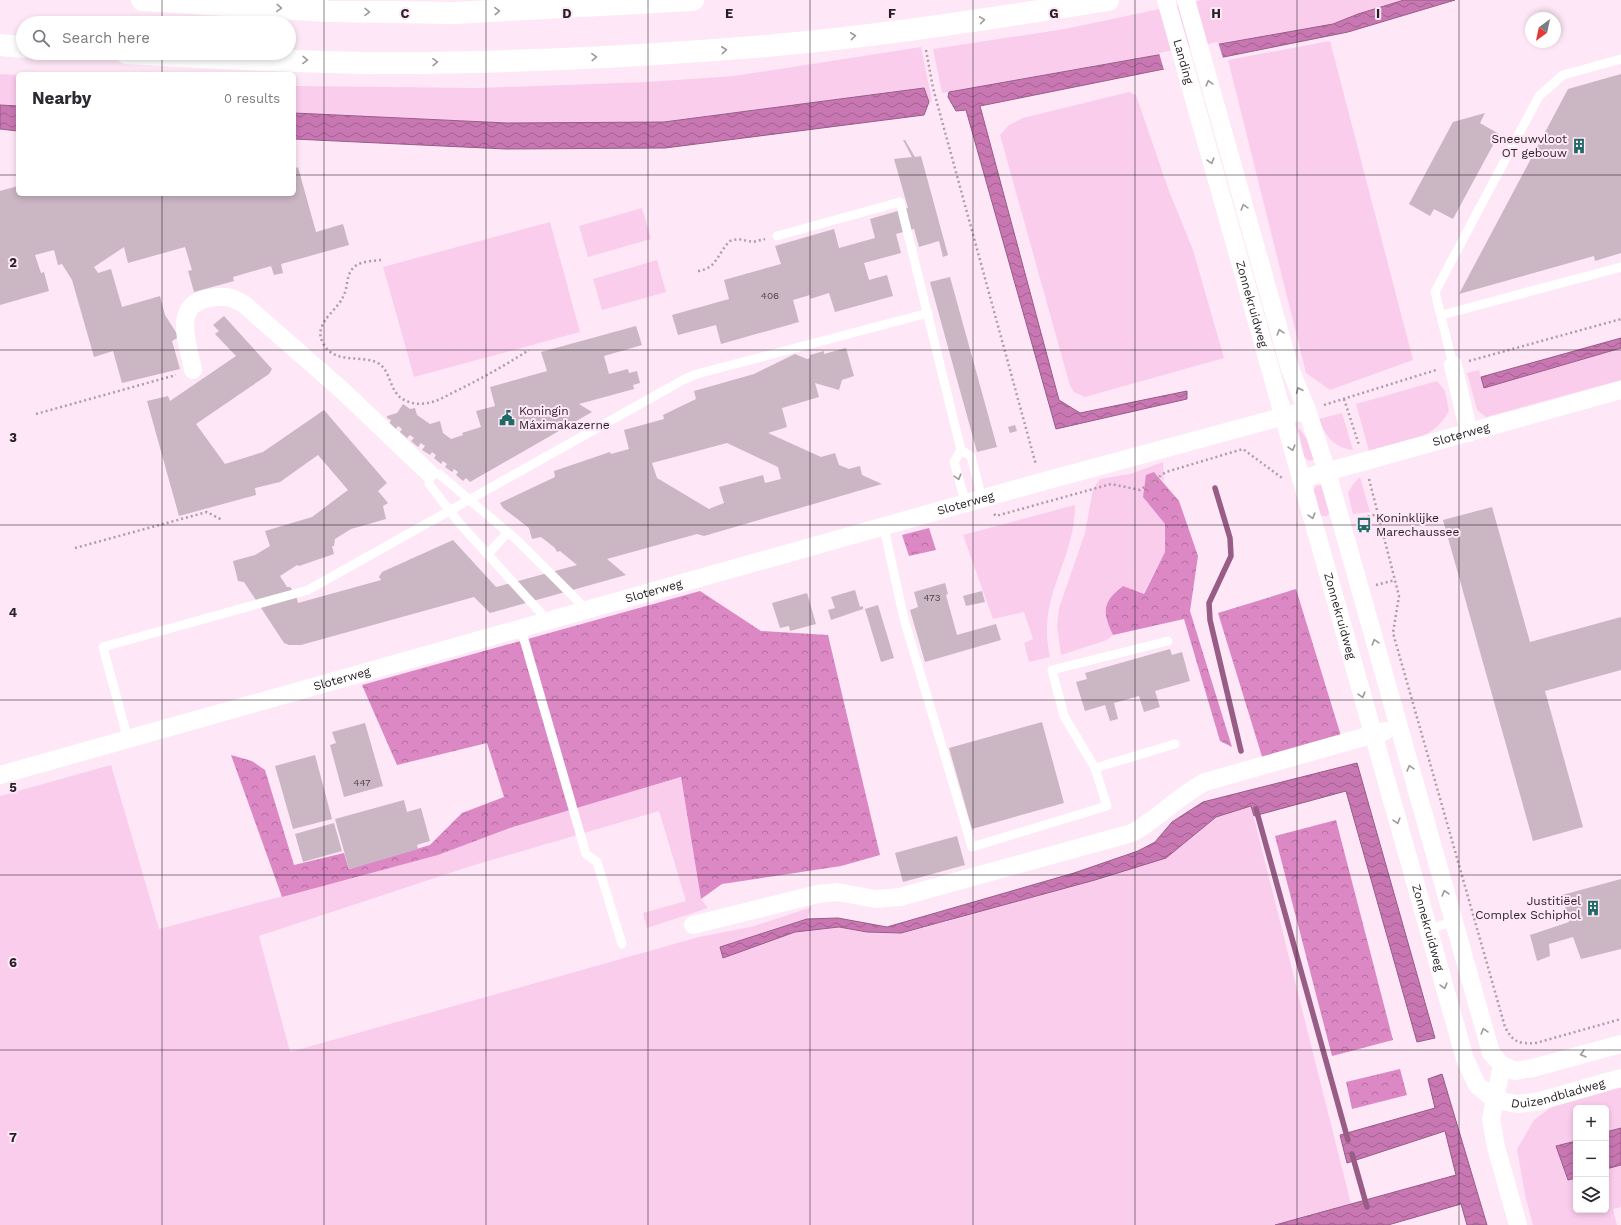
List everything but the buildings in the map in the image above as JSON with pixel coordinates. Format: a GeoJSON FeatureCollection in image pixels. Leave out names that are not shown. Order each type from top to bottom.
{"type":"FeatureCollection","features":[{"type":"Feature","properties":{"kind":"highway"},"geometry":{"type":"LineString","coordinates":[[142,0],[328,11],[454,13],[693,0]]}},
{"type":"Feature","properties":{"kind":"highway"},"geometry":{"type":"LineString","coordinates":[[296,60],[387,63],[555,60],[717,50],[949,25],[1108,0]]}},
{"type":"Feature","properties":{"kind":"highway"},"geometry":{"type":"LineString","coordinates":[[0,45],[16,46]]}},
{"type":"Feature","properties":{"kind":"street","name":"Landing"},"geometry":{"type":"LineString","coordinates":[[1166,0],[1201,123]]}},
{"type":"Feature","properties":{"kind":"street","name":"Landing"},"geometry":{"type":"LineString","coordinates":[[1186,0],[1220,120]]}},
{"type":"Feature","properties":{"kind":"street","name":"Zonnekruidweg"},"geometry":{"type":"LineString","coordinates":[[1220,120],[1290,369],[1307,410],[1327,472],[1487,1042],[1491,1053],[1502,1066]]}},
{"type":"Feature","properties":{"kind":"street","name":"Zonnekruidweg"},"geometry":{"type":"LineString","coordinates":[[1201,123],[1465,1059],[1477,1085],[1495,1100]]}},
{"type":"Feature","properties":{"kind":"street"},"geometry":{"type":"LineString","coordinates":[[193,370],[184,328],[188,310],[193,304],[201,299],[222,296],[234,298],[245,305],[344,392],[429,473]]}},
{"type":"Feature","properties":{"kind":"street"},"geometry":{"type":"LineString","coordinates":[[1453,365],[1470,433]]}},
{"type":"Feature","properties":{"kind":"street","name":"Sloterweg"},"geometry":{"type":"LineString","coordinates":[[1301,479],[1621,390]]}},
{"type":"Feature","properties":{"kind":"street","name":"Sloterweg"},"geometry":{"type":"LineString","coordinates":[[0,776],[884,528],[1041,482],[1307,410]]}},
{"type":"Feature","properties":{"kind":"street"},"geometry":{"type":"LineString","coordinates":[[693,925],[818,894],[837,892],[876,899],[900,897],[1124,835],[1150,823],[1189,790],[1205,782],[1399,727]]}},
{"type":"Feature","properties":{"kind":"street"},"geometry":{"type":"LineString","coordinates":[[1518,1225],[1495,1140],[1491,1119],[1502,1066],[1515,1071],[1533,1068],[1621,1044]]}},
{"type":"Feature","properties":{"kind":"street","name":"Duizendbladweg"},"geometry":{"type":"LineString","coordinates":[[1495,1100],[1518,1104],[1540,1101],[1621,1078]]}},
{"type":"Feature","properties":{"kind":"lane"},"geometry":{"type":"LineString","coordinates":[[1453,365],[1442,315],[1435,292],[1540,96],[1563,75],[1621,59]]}},
{"type":"Feature","properties":{"kind":"lane"},"geometry":{"type":"LineString","coordinates":[[777,236],[900,202],[961,450],[954,462],[974,502]]}},
{"type":"Feature","properties":{"kind":"lane"},"geometry":{"type":"LineString","coordinates":[[1442,315],[1621,267]]}},
{"type":"Feature","properties":{"kind":"lane"},"geometry":{"type":"LineString","coordinates":[[128,740],[102,647],[308,590],[690,377],[928,313]]}},
{"type":"Feature","properties":{"kind":"lane"},"geometry":{"type":"LineString","coordinates":[[961,450],[971,456],[974,502]]}},
{"type":"Feature","properties":{"kind":"lane"},"geometry":{"type":"LineString","coordinates":[[549,622],[450,511],[429,484],[429,473],[439,474],[508,532],[588,611]]}},
{"type":"Feature","properties":{"kind":"lane"},"geometry":{"type":"LineString","coordinates":[[884,528],[904,619],[972,847],[1107,806],[1095,768],[1064,716],[1052,670],[1168,641]]}},
{"type":"Feature","properties":{"kind":"lane"},"geometry":{"type":"LineString","coordinates":[[488,554],[508,532]]}},
{"type":"Feature","properties":{"kind":"lane"},"geometry":{"type":"LineString","coordinates":[[521,629],[586,854],[597,862],[622,944]]}},
{"type":"Feature","properties":{"kind":"lane"},"geometry":{"type":"LineString","coordinates":[[1095,768],[1175,744]]}},
{"type":"Feature","properties":{"kind":"lane"},"geometry":{"type":"LineString","coordinates":[[1428,929],[1454,922]]}},
{"type":"Feature","properties":{"kind":"path"},"geometry":{"type":"LineString","coordinates":[[926,50],[933,88],[1041,482]]}},
{"type":"Feature","properties":{"kind":"path"},"geometry":{"type":"LineString","coordinates":[[698,271],[704,270],[714,264],[730,241],[738,240],[753,242],[777,236]]}},
{"type":"Feature","properties":{"kind":"path"},"geometry":{"type":"LineString","coordinates":[[381,260],[358,264],[352,269],[344,295],[322,327],[321,338],[323,345],[334,354],[349,358],[372,361],[379,364],[388,376],[393,389],[401,398],[411,403],[428,403],[492,374],[529,350]]}},
{"type":"Feature","properties":{"kind":"path"},"geometry":{"type":"LineString","coordinates":[[36,414],[193,370]]}},
{"type":"Feature","properties":{"kind":"path"},"geometry":{"type":"LineString","coordinates":[[1344,399],[1365,462],[1399,596],[1393,633],[1505,1027],[1510,1037],[1522,1044],[1536,1043],[1621,1019]]}},
{"type":"Feature","properties":{"kind":"path"},"geometry":{"type":"LineString","coordinates":[[974,502],[996,516],[1111,484],[1140,490],[1166,472],[1243,449],[1285,480],[1301,479]]}},
{"type":"Feature","properties":{"kind":"path"},"geometry":{"type":"LineString","coordinates":[[74,548],[207,512],[222,520]]}},
{"type":"Feature","properties":{"kind":"path"},"geometry":{"type":"LineString","coordinates":[[1358,519],[1378,514]]}},
{"type":"Feature","properties":{"kind":"path"},"geometry":{"type":"LineString","coordinates":[[1374,585],[1395,580]]}},
{"type":"Feature","properties":{"kind":"shaded area"},"geometry":{"type":"Polygon","coordinates":[[[1202,0],[1404,0],[1358,14],[1333,24],[942,93],[933,49],[1065,29],[1202,0]]]}},
{"type":"Feature","properties":{"kind":"shaded area"},"geometry":{"type":"Polygon","coordinates":[[[1330,41],[1413,360],[1330,390],[1306,373],[1228,60],[1330,41]]]}},
{"type":"Feature","properties":{"kind":"shaded area"},"geometry":{"type":"Polygon","coordinates":[[[921,47],[932,101],[929,102],[924,88],[664,122],[507,123],[296,113],[296,86],[478,88],[648,82],[734,76],[921,47]]]}},
{"type":"Feature","properties":{"kind":"shaded area"},"geometry":{"type":"Polygon","coordinates":[[[0,74],[16,75],[16,106],[0,105],[0,74]]]}},
{"type":"Feature","properties":{"kind":"shaded area"},"geometry":{"type":"Polygon","coordinates":[[[1129,92],[1136,95],[1169,191],[1193,250],[1224,358],[1085,397],[1074,392],[1070,386],[1000,135],[1009,125],[1023,118],[1129,92]]]}},
{"type":"Feature","properties":{"kind":"shaded area"},"geometry":{"type":"Polygon","coordinates":[[[642,208],[651,239],[588,257],[579,226],[642,208]]]}},
{"type":"Feature","properties":{"kind":"shaded area"},"geometry":{"type":"Polygon","coordinates":[[[550,222],[580,332],[414,377],[383,267],[550,222]]]}},
{"type":"Feature","properties":{"kind":"shaded area"},"geometry":{"type":"Polygon","coordinates":[[[657,260],[666,292],[602,310],[593,279],[657,260]]]}},
{"type":"Feature","properties":{"kind":"shaded area"},"geometry":{"type":"Polygon","coordinates":[[[1621,348],[1621,380],[1486,417],[1477,410],[1467,373],[1479,370],[1484,388],[1621,348]]]}},
{"type":"Feature","properties":{"kind":"shaded area"},"geometry":{"type":"Polygon","coordinates":[[[1437,381],[1445,391],[1449,411],[1442,421],[1434,429],[1414,440],[1369,451],[1356,404],[1437,381]]]}},
{"type":"Feature","properties":{"kind":"shaded area"},"geometry":{"type":"Polygon","coordinates":[[[1342,413],[1353,450],[1346,449],[1335,444],[1327,436],[1319,419],[1342,413]]]}},
{"type":"Feature","properties":{"kind":"shaded area"},"geometry":{"type":"Polygon","coordinates":[[[1300,429],[1316,453],[1315,459],[1309,461],[1304,457],[1298,430],[1300,429]]]}},
{"type":"Feature","properties":{"kind":"shaded area"},"geometry":{"type":"Polygon","coordinates":[[[1163,462],[1164,481],[1154,472],[1143,497],[1165,524],[1165,552],[1143,594],[1123,586],[1111,597],[1106,608],[1107,620],[1113,635],[1107,640],[1061,655],[1057,626],[1059,608],[1085,533],[1093,489],[1100,479],[1130,474],[1163,462]]]}},
{"type":"Feature","properties":{"kind":"shaded area"},"geometry":{"type":"Polygon","coordinates":[[[1360,477],[1370,512],[1353,514],[1348,493],[1353,484],[1360,477]]]}},
{"type":"Feature","properties":{"kind":"shaded area"},"geometry":{"type":"Polygon","coordinates":[[[1321,485],[1331,511],[1327,516],[1319,516],[1312,492],[1316,486],[1321,485]]]}},
{"type":"Feature","properties":{"kind":"shaded area"},"geometry":{"type":"Polygon","coordinates":[[[1075,505],[1073,526],[1069,544],[1052,597],[1048,615],[1047,635],[1050,657],[1029,662],[1024,643],[1033,639],[1024,612],[993,619],[963,535],[1075,505]]]}},
{"type":"Feature","properties":{"kind":"shaded area"},"geometry":{"type":"Polygon","coordinates":[[[111,765],[159,929],[438,855],[513,827],[681,777],[701,899],[708,908],[647,928],[643,913],[686,901],[659,811],[471,866],[259,936],[290,1052],[699,937],[751,927],[812,907],[807,919],[720,947],[723,958],[795,932],[839,927],[867,932],[901,933],[946,922],[1194,834],[1216,817],[1251,806],[1351,1204],[1275,1225],[0,1225],[0,796],[111,765]]]}},
{"type":"Feature","properties":{"kind":"shaded area"},"geometry":{"type":"Polygon","coordinates":[[[1621,1086],[1621,1128],[1609,1131],[1609,1105],[1573,1105],[1573,1142],[1556,1146],[1567,1180],[1573,1179],[1573,1213],[1609,1213],[1609,1168],[1621,1165],[1621,1207],[1613,1209],[1617,1225],[1533,1225],[1525,1195],[1517,1149],[1534,1120],[1554,1105],[1621,1086]]]}},
{"type":"Feature","properties":{"kind":"green space"},"geometry":{"type":"Polygon","coordinates":[[[1154,472],[1179,501],[1198,556],[1190,611],[1232,747],[1220,741],[1184,619],[1113,635],[1107,620],[1106,608],[1111,597],[1123,586],[1144,594],[1165,552],[1165,524],[1143,497],[1146,475],[1154,472]]]}},
{"type":"Feature","properties":{"kind":"green space"},"geometry":{"type":"Polygon","coordinates":[[[929,528],[936,550],[909,556],[902,535],[929,528]]]}},
{"type":"Feature","properties":{"kind":"green space"},"geometry":{"type":"Polygon","coordinates":[[[1296,589],[1345,749],[1267,773],[1218,613],[1296,589]]]}},
{"type":"Feature","properties":{"kind":"green space"},"geometry":{"type":"Polygon","coordinates":[[[700,591],[761,631],[828,635],[880,855],[841,866],[722,884],[701,899],[681,777],[513,827],[438,855],[282,897],[231,755],[252,761],[265,770],[294,865],[344,853],[349,869],[430,845],[462,813],[504,797],[487,743],[397,765],[362,685],[700,591]]]}},
{"type":"Feature","properties":{"kind":"green space"},"geometry":{"type":"Polygon","coordinates":[[[1336,820],[1393,1040],[1332,1056],[1275,836],[1336,820]]]}},
{"type":"Feature","properties":{"kind":"green space"},"geometry":{"type":"Polygon","coordinates":[[[1400,1069],[1407,1095],[1352,1109],[1346,1082],[1400,1069]]]}},
{"type":"Feature","properties":{"kind":"water"},"geometry":{"type":"Polygon","coordinates":[[[1404,0],[1455,0],[1348,32],[980,106],[1059,400],[1080,413],[1187,391],[1187,399],[1056,429],[966,110],[956,111],[948,97],[949,92],[1333,24],[1358,14],[1404,0]]]}},
{"type":"Feature","properties":{"kind":"water"},"geometry":{"type":"Polygon","coordinates":[[[924,88],[929,102],[924,115],[665,148],[506,149],[296,139],[296,113],[507,123],[664,122],[924,88]]]}},
{"type":"Feature","properties":{"kind":"water"},"geometry":{"type":"Polygon","coordinates":[[[0,105],[16,106],[16,131],[0,129],[0,105]]]}},
{"type":"Feature","properties":{"kind":"water"},"geometry":{"type":"Polygon","coordinates":[[[1621,338],[1621,348],[1484,388],[1481,377],[1621,338]]]}},
{"type":"Feature","properties":{"kind":"water"},"geometry":{"type":"Polygon","coordinates":[[[1357,763],[1435,1038],[1417,1042],[1346,791],[1254,816],[1251,806],[1216,817],[1166,858],[1095,880],[901,933],[867,932],[839,927],[795,932],[723,958],[720,947],[807,919],[838,918],[887,927],[1074,873],[1138,851],[1155,842],[1172,822],[1203,802],[1357,763]]]}},
{"type":"Feature","properties":{"kind":"water"},"geometry":{"type":"Polygon","coordinates":[[[1442,1074],[1487,1225],[1467,1225],[1461,1204],[1388,1225],[1275,1225],[1456,1175],[1445,1131],[1347,1163],[1340,1135],[1435,1108],[1428,1079],[1442,1074]]]}},
{"type":"Feature","properties":{"kind":"water"},"geometry":{"type":"Polygon","coordinates":[[[1621,1128],[1621,1165],[1609,1168],[1609,1141],[1609,1131],[1621,1128]]]}},
{"type":"Feature","properties":{"kind":"water"},"geometry":{"type":"Polygon","coordinates":[[[1573,1142],[1573,1179],[1568,1180],[1556,1146],[1573,1142]]]}},
{"type":"Feature","properties":{"kind":"pier"},"geometry":{"type":"Polygon","coordinates":[[[1218,42],[1223,58],[1164,70],[1159,53],[1218,42]]]}},
{"type":"Feature","properties":{"kind":"waterway"},"geometry":{"type":"LineString","coordinates":[[1215,488],[1230,538],[1231,556],[1209,603],[1210,620],[1241,751]]}},
{"type":"Feature","properties":{"kind":"waterway"},"geometry":{"type":"LineString","coordinates":[[1256,809],[1348,1140]]}},
{"type":"Feature","properties":{"kind":"waterway"},"geometry":{"type":"LineString","coordinates":[[1352,1154],[1367,1207]]}},
{"type":"Feature","properties":{"kind":"place","name":"Sneeuwvloot OT gebouw"},"geometry":{"type":"Point","coordinates":[1579,146]}},
{"type":"Feature","properties":{"kind":"place","name":"Koningin Máximakazerne"},"geometry":{"type":"Point","coordinates":[507,418]}},
{"type":"Feature","properties":{"kind":"place","name":"Koninklijke Marechaussee"},"geometry":{"type":"Point","coordinates":[1364,525]}},
{"type":"Feature","properties":{"kind":"place","name":"Justitiëel Complex Schiphol"},"geometry":{"type":"Point","coordinates":[1593,908]}}]}
